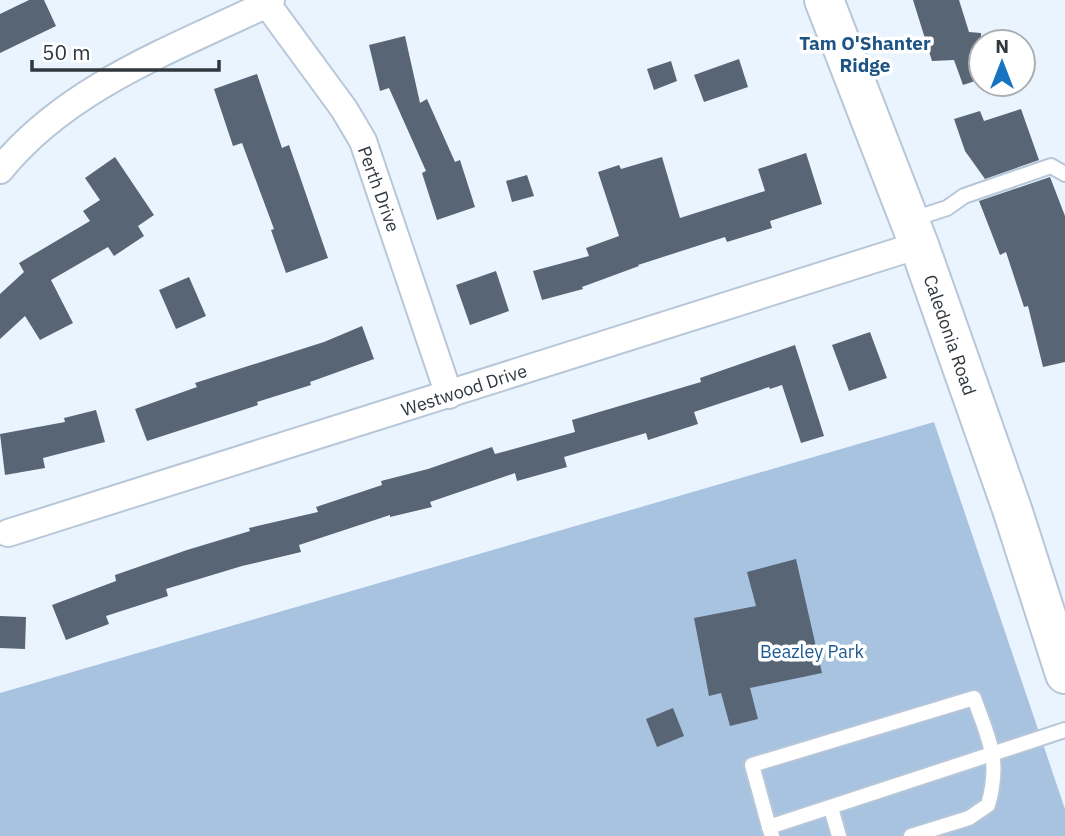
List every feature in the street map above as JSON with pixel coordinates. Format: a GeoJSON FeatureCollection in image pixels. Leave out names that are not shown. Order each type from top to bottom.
{"type":"FeatureCollection","features":[{"type":"Feature","properties":{"kind":"street","name":"Caledonia Road"},"geometry":{"type":"LineString","coordinates":[[824,0],[914,233],[1012,509],[1065,674]]}},
{"type":"Feature","properties":{"kind":"street"},"geometry":{"type":"LineString","coordinates":[[4,157],[59,113],[123,72],[269,2]]}},
{"type":"Feature","properties":{"kind":"street","name":"Perth Drive"},"geometry":{"type":"LineString","coordinates":[[269,2],[344,108],[363,141],[449,395]]}},
{"type":"Feature","properties":{"kind":"street","name":"Westwood Drive"},"geometry":{"type":"LineString","coordinates":[[8,533],[449,395],[914,233]]}},
{"type":"Feature","properties":{"kind":"lane"},"geometry":{"type":"LineString","coordinates":[[914,233],[964,196],[1051,166],[1065,174]]}},
{"type":"Feature","properties":{"kind":"lane"},"geometry":{"type":"LineString","coordinates":[[911,836],[969,818],[988,805],[994,784],[994,754],[974,698],[752,765],[771,831],[831,808],[994,754],[1065,730]]}},
{"type":"Feature","properties":{"kind":"lane"},"geometry":{"type":"LineString","coordinates":[[831,808],[839,836]]}},
{"type":"Feature","properties":{"kind":"green space","name":"Beazley Park"},"geometry":{"type":"Polygon","coordinates":[[[934,422],[1065,809],[1065,836],[0,836],[0,693],[934,422]]]}},
{"type":"Feature","properties":{"kind":"building"},"geometry":{"type":"Polygon","coordinates":[[[29,0],[44,0],[56,26],[0,53],[0,14],[29,0]]]}},
{"type":"Feature","properties":{"kind":"building"},"geometry":{"type":"Polygon","coordinates":[[[913,0],[959,0],[968,28],[967,84],[963,85],[954,60],[932,61],[913,0]]]}},
{"type":"Feature","properties":{"kind":"building"},"geometry":{"type":"Polygon","coordinates":[[[405,36],[420,103],[427,99],[455,162],[460,160],[475,207],[437,220],[422,173],[426,171],[389,88],[380,91],[369,45],[405,36]]]}},
{"type":"Feature","properties":{"kind":"building"},"geometry":{"type":"Polygon","coordinates":[[[739,59],[748,87],[704,102],[694,75],[739,59]]]}},
{"type":"Feature","properties":{"kind":"building"},"geometry":{"type":"Polygon","coordinates":[[[671,61],[677,81],[654,90],[647,69],[671,61]]]}},
{"type":"Feature","properties":{"kind":"building"},"geometry":{"type":"Polygon","coordinates":[[[257,74],[282,148],[289,145],[328,258],[286,273],[271,230],[274,229],[242,143],[233,146],[214,89],[257,74]]]}},
{"type":"Feature","properties":{"kind":"building"},"geometry":{"type":"Polygon","coordinates":[[[1021,109],[1039,160],[985,179],[965,151],[954,119],[980,111],[984,121],[1021,109]]]}},
{"type":"Feature","properties":{"kind":"building"},"geometry":{"type":"Polygon","coordinates":[[[806,153],[822,204],[770,221],[772,228],[727,242],[725,237],[638,265],[582,287],[583,289],[542,300],[533,271],[589,256],[586,248],[619,236],[598,172],[619,165],[621,169],[662,157],[680,218],[765,191],[758,169],[806,153]]]}},
{"type":"Feature","properties":{"kind":"building"},"geometry":{"type":"Polygon","coordinates":[[[115,157],[154,215],[138,226],[144,236],[114,256],[108,247],[51,280],[73,323],[40,340],[25,316],[0,339],[0,294],[24,272],[19,263],[90,221],[83,211],[100,200],[85,178],[115,157]]]}},
{"type":"Feature","properties":{"kind":"building"},"geometry":{"type":"Polygon","coordinates":[[[527,175],[534,196],[512,202],[506,181],[527,175]]]}},
{"type":"Feature","properties":{"kind":"building"},"geometry":{"type":"Polygon","coordinates":[[[1050,177],[1065,216],[1065,362],[1043,367],[1028,306],[1024,307],[1006,252],[1000,255],[979,201],[1050,177]]]}},
{"type":"Feature","properties":{"kind":"building"},"geometry":{"type":"Polygon","coordinates":[[[496,271],[509,311],[470,325],[456,285],[496,271]]]}},
{"type":"Feature","properties":{"kind":"building"},"geometry":{"type":"Polygon","coordinates":[[[189,277],[206,316],[176,329],[159,290],[189,277]]]}},
{"type":"Feature","properties":{"kind":"building"},"geometry":{"type":"Polygon","coordinates":[[[362,326],[374,359],[310,382],[311,385],[257,402],[258,405],[147,441],[135,409],[197,387],[195,383],[324,342],[362,326]]]}},
{"type":"Feature","properties":{"kind":"building"},"geometry":{"type":"Polygon","coordinates":[[[870,332],[887,378],[849,391],[832,345],[870,332]]]}},
{"type":"Feature","properties":{"kind":"building"},"geometry":{"type":"Polygon","coordinates":[[[795,345],[824,436],[801,443],[782,385],[770,389],[769,387],[694,412],[698,424],[648,440],[646,433],[564,457],[567,467],[517,481],[515,473],[430,502],[432,507],[390,515],[299,545],[301,552],[166,589],[168,596],[106,616],[109,624],[66,640],[52,605],[116,581],[115,575],[250,531],[249,528],[318,512],[316,507],[382,485],[381,481],[428,469],[492,447],[495,454],[575,432],[572,420],[701,382],[700,378],[795,345]]]}},
{"type":"Feature","properties":{"kind":"building"},"geometry":{"type":"Polygon","coordinates":[[[96,410],[105,442],[43,458],[45,468],[5,475],[0,434],[65,422],[64,418],[96,410]]]}},
{"type":"Feature","properties":{"kind":"building"},"geometry":{"type":"Polygon","coordinates":[[[796,559],[822,673],[750,688],[758,719],[730,726],[721,693],[709,696],[694,618],[756,606],[747,572],[796,559]]]}},
{"type":"Feature","properties":{"kind":"building"},"geometry":{"type":"Polygon","coordinates":[[[0,616],[26,617],[25,649],[0,648],[0,616]]]}},
{"type":"Feature","properties":{"kind":"building"},"geometry":{"type":"Polygon","coordinates":[[[673,708],[684,736],[657,747],[646,719],[673,708]]]}},
{"type":"Feature","properties":{"kind":"district","name":"Tam O'Shanter Ridge"},"geometry":{"type":"Point","coordinates":[865,54]}}]}
